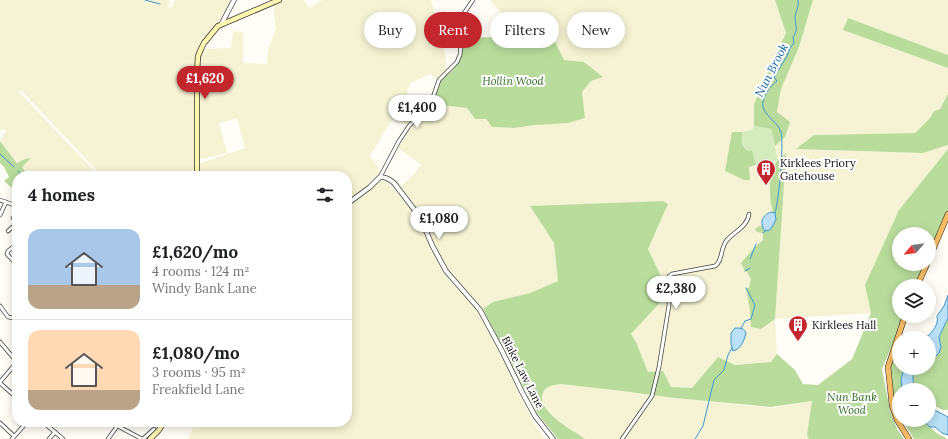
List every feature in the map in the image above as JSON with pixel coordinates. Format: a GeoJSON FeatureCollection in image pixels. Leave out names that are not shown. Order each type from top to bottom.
{"type":"FeatureCollection","features":[{"type":"Feature","properties":{"kind":"highway"},"geometry":{"type":"LineString","coordinates":[[936,242],[948,214]]}},
{"type":"Feature","properties":{"kind":"highway"},"geometry":{"type":"LineString","coordinates":[[904,323],[888,367],[893,410],[909,439]]}},
{"type":"Feature","properties":{"kind":"main road"},"geometry":{"type":"LineString","coordinates":[[197,171],[198,56],[204,43],[218,26],[279,0]]}},
{"type":"Feature","properties":{"kind":"main road"},"geometry":{"type":"LineString","coordinates":[[150,439],[161,427]]}},
{"type":"Feature","properties":{"kind":"street"},"geometry":{"type":"LineString","coordinates":[[222,24],[234,0]]}},
{"type":"Feature","properties":{"kind":"street"},"geometry":{"type":"LineString","coordinates":[[352,200],[380,177],[399,140],[409,126],[431,103],[439,80],[457,62],[460,55],[461,44],[458,22],[473,0]]}},
{"type":"Feature","properties":{"kind":"street"},"geometry":{"type":"LineString","coordinates":[[384,170],[389,179]]}},
{"type":"Feature","properties":{"kind":"street"},"geometry":{"type":"LineString","coordinates":[[380,177],[389,179]]}},
{"type":"Feature","properties":{"kind":"street","name":"Blake Law Lane"},"geometry":{"type":"LineString","coordinates":[[389,179],[407,199],[420,217],[432,245],[446,271],[480,310],[535,416],[553,439]]}},
{"type":"Feature","properties":{"kind":"street"},"geometry":{"type":"LineString","coordinates":[[0,200],[12,204]]}},
{"type":"Feature","properties":{"kind":"street"},"geometry":{"type":"LineString","coordinates":[[0,215],[6,202]]}},
{"type":"Feature","properties":{"kind":"street"},"geometry":{"type":"LineString","coordinates":[[622,439],[652,396],[659,367],[669,305],[669,276],[672,274],[715,266],[718,264],[727,240],[745,224],[749,219],[749,214]]}},
{"type":"Feature","properties":{"kind":"street"},"geometry":{"type":"LineString","coordinates":[[8,231],[12,227]]}},
{"type":"Feature","properties":{"kind":"street"},"geometry":{"type":"LineString","coordinates":[[12,248],[7,254],[12,260]]}},
{"type":"Feature","properties":{"kind":"street"},"geometry":{"type":"LineString","coordinates":[[0,306],[8,317],[12,318]]}},
{"type":"Feature","properties":{"kind":"street"},"geometry":{"type":"LineString","coordinates":[[0,342],[12,356]]}},
{"type":"Feature","properties":{"kind":"street"},"geometry":{"type":"LineString","coordinates":[[12,368],[0,382],[12,393]]}},
{"type":"Feature","properties":{"kind":"street"},"geometry":{"type":"LineString","coordinates":[[0,424],[13,438],[23,427]]}},
{"type":"Feature","properties":{"kind":"street"},"geometry":{"type":"LineString","coordinates":[[50,427],[63,439]]}},
{"type":"Feature","properties":{"kind":"street"},"geometry":{"type":"LineString","coordinates":[[108,439],[117,427]]}},
{"type":"Feature","properties":{"kind":"street"},"geometry":{"type":"LineString","coordinates":[[121,427],[142,439],[154,429]]}},
{"type":"Feature","properties":{"kind":"street"},"geometry":{"type":"LineString","coordinates":[[49,439],[55,432]]}},
{"type":"Feature","properties":{"kind":"shaded area"},"geometry":{"type":"Polygon","coordinates":[[[0,0],[170,0],[168,7],[172,8],[175,0],[231,0],[220,20],[204,39],[197,53],[195,62],[195,171],[97,171],[21,90],[19,92],[94,171],[24,171],[21,167],[30,159],[25,159],[18,163],[0,141],[6,130],[4,129],[0,131],[0,0]]]}},
{"type":"Feature","properties":{"kind":"shaded area"},"geometry":{"type":"Polygon","coordinates":[[[285,0],[304,0],[309,8],[322,0],[431,0],[434,12],[424,12],[424,48],[443,48],[447,69],[436,80],[430,74],[411,83],[407,91],[409,106],[418,114],[407,125],[399,118],[394,119],[386,128],[374,150],[369,155],[378,167],[379,173],[362,190],[352,197],[352,171],[199,171],[198,164],[245,148],[237,118],[219,123],[227,153],[202,159],[198,158],[200,144],[198,130],[199,67],[203,49],[231,48],[233,31],[243,32],[243,63],[267,64],[268,50],[276,29],[273,5],[285,0]]]}},
{"type":"Feature","properties":{"kind":"shaded area"},"geometry":{"type":"Polygon","coordinates":[[[775,0],[786,33],[754,104],[754,126],[752,130],[748,132],[732,133],[726,171],[744,180],[750,179],[749,167],[778,160],[775,146],[785,137],[777,112],[781,89],[799,47],[813,0],[948,0],[948,55],[848,18],[843,30],[948,68],[948,94],[940,109],[934,111],[930,118],[915,133],[814,135],[797,149],[923,153],[948,145],[948,149],[930,171],[898,227],[892,227],[892,238],[865,285],[871,313],[775,319],[777,354],[771,362],[735,365],[718,357],[692,388],[671,387],[648,372],[636,342],[631,334],[669,293],[648,249],[668,204],[663,201],[531,206],[554,243],[558,281],[530,293],[493,302],[483,309],[447,268],[437,252],[422,217],[412,201],[399,188],[421,165],[398,148],[410,129],[433,104],[467,108],[475,119],[486,119],[492,127],[514,128],[584,118],[582,92],[591,81],[602,77],[584,62],[564,60],[540,48],[559,48],[559,12],[500,12],[491,1],[775,0]]]}},
{"type":"Feature","properties":{"kind":"shaded area"},"geometry":{"type":"Polygon","coordinates":[[[382,180],[388,183],[409,206],[418,219],[440,265],[450,281],[479,311],[519,394],[535,425],[545,439],[188,439],[194,427],[352,427],[352,202],[382,180]]]}},
{"type":"Feature","properties":{"kind":"shaded area"},"geometry":{"type":"Polygon","coordinates":[[[561,384],[772,408],[813,401],[807,435],[809,439],[585,439],[550,415],[545,407],[542,400],[543,393],[546,388],[552,385],[561,384]]]}},
{"type":"Feature","properties":{"kind":"green space"},"geometry":{"type":"Polygon","coordinates":[[[775,0],[813,0],[799,47],[781,89],[777,112],[790,122],[785,137],[775,146],[771,129],[754,126],[754,104],[786,33],[775,0]]]}},
{"type":"Feature","properties":{"kind":"green space"},"geometry":{"type":"Polygon","coordinates":[[[848,18],[948,55],[948,68],[843,30],[848,18]]]}},
{"type":"Feature","properties":{"kind":"green space","name":"Hollin Wood"},"geometry":{"type":"Polygon","coordinates":[[[482,37],[490,37],[490,48],[558,48],[564,60],[584,62],[603,77],[591,81],[582,92],[585,118],[568,123],[514,128],[492,127],[486,119],[475,119],[467,108],[433,104],[442,78],[452,71],[459,61],[462,48],[482,48],[482,37]]]}},
{"type":"Feature","properties":{"kind":"green space"},"geometry":{"type":"Polygon","coordinates":[[[948,94],[948,145],[923,153],[796,149],[814,135],[915,133],[930,118],[934,111],[940,109],[948,94]]]}},
{"type":"Feature","properties":{"kind":"green space"},"geometry":{"type":"Polygon","coordinates":[[[754,126],[771,129],[778,160],[756,165],[752,151],[748,151],[746,149],[743,145],[742,138],[742,132],[752,130],[754,126]]]}},
{"type":"Feature","properties":{"kind":"green space"},"geometry":{"type":"Polygon","coordinates":[[[732,132],[742,132],[742,143],[744,147],[748,151],[752,150],[756,165],[749,167],[750,180],[744,180],[725,171],[732,132]]]}},
{"type":"Feature","properties":{"kind":"green space"},"geometry":{"type":"Polygon","coordinates":[[[0,141],[17,163],[31,158],[22,167],[25,171],[12,171],[12,188],[4,181],[9,177],[4,167],[0,163],[0,141]]]}},
{"type":"Feature","properties":{"kind":"green space","name":"Nun Bank Wood"},"geometry":{"type":"Polygon","coordinates":[[[948,149],[948,211],[936,239],[936,227],[892,227],[892,271],[923,271],[919,279],[892,279],[892,323],[901,323],[898,331],[892,331],[892,345],[882,369],[892,416],[892,427],[896,427],[904,439],[809,439],[807,435],[812,401],[771,407],[674,398],[561,384],[552,386],[545,390],[542,396],[543,403],[546,409],[558,421],[585,439],[558,439],[537,413],[483,309],[493,302],[530,293],[558,281],[554,243],[530,206],[663,201],[668,204],[648,249],[669,293],[631,334],[636,342],[648,372],[663,371],[671,387],[692,388],[718,357],[735,365],[771,362],[777,354],[795,370],[803,384],[818,385],[852,359],[871,313],[865,285],[899,210],[948,149]]]}},
{"type":"Feature","properties":{"kind":"green space"},"geometry":{"type":"Polygon","coordinates":[[[786,153],[775,319],[761,329],[751,327],[746,288],[749,288],[751,279],[741,263],[763,240],[763,233],[757,232],[755,229],[762,226],[765,231],[768,231],[776,220],[771,201],[771,175],[775,164],[786,153]]]}},
{"type":"Feature","properties":{"kind":"green space"},"geometry":{"type":"Polygon","coordinates":[[[948,318],[948,410],[943,410],[936,406],[936,383],[913,382],[913,375],[936,375],[936,353],[941,347],[939,337],[948,318]]]}},
{"type":"Feature","properties":{"kind":"green space"},"geometry":{"type":"Polygon","coordinates":[[[892,363],[892,375],[902,375],[901,383],[892,383],[892,390],[891,384],[890,365],[892,363]]]}},
{"type":"Feature","properties":{"kind":"green space"},"geometry":{"type":"Polygon","coordinates":[[[906,427],[930,427],[938,434],[948,439],[914,439],[906,427]]]}},
{"type":"Feature","properties":{"kind":"water"},"geometry":{"type":"Polygon","coordinates":[[[771,212],[775,213],[776,220],[770,230],[765,231],[762,225],[762,220],[765,215],[771,212]]]}},
{"type":"Feature","properties":{"kind":"water"},"geometry":{"type":"Polygon","coordinates":[[[948,295],[948,318],[939,337],[941,347],[936,356],[936,331],[933,331],[937,322],[937,316],[944,306],[948,295]]]}},
{"type":"Feature","properties":{"kind":"water"},"geometry":{"type":"Polygon","coordinates":[[[735,328],[742,329],[746,333],[740,347],[733,351],[731,344],[731,333],[735,328]]]}},
{"type":"Feature","properties":{"kind":"water"},"geometry":{"type":"Polygon","coordinates":[[[902,375],[913,375],[914,383],[901,383],[902,375]]]}},
{"type":"Feature","properties":{"kind":"water"},"geometry":{"type":"Polygon","coordinates":[[[936,411],[948,417],[948,435],[942,433],[935,427],[936,411]]]}},
{"type":"Feature","properties":{"kind":"waterway"},"geometry":{"type":"LineString","coordinates":[[145,0],[160,4]]}},
{"type":"Feature","properties":{"kind":"waterway","name":"Nun Brook"},"geometry":{"type":"LineString","coordinates":[[775,213],[781,172],[782,138],[779,128],[765,111],[763,103],[767,92],[777,81],[774,77],[794,43],[793,37],[796,30],[795,17],[798,0]]}},
{"type":"Feature","properties":{"kind":"waterway"},"geometry":{"type":"LineString","coordinates":[[0,154],[14,167]]}},
{"type":"Feature","properties":{"kind":"waterway","name":"Nun Brook"},"geometry":{"type":"LineString","coordinates":[[750,259],[756,244]]}},
{"type":"Feature","properties":{"kind":"waterway","name":"Nun Brook"},"geometry":{"type":"LineString","coordinates":[[745,271],[750,268]]}},
{"type":"Feature","properties":{"kind":"waterway","name":"Nun Brook"},"geometry":{"type":"LineString","coordinates":[[741,328],[745,321],[751,319],[755,305],[746,288]]}},
{"type":"Feature","properties":{"kind":"waterway","name":"Nun Brook"},"geometry":{"type":"LineString","coordinates":[[695,439],[703,426],[714,380],[724,370],[728,355],[732,348]]}},
{"type":"Feature","properties":{"kind":"place","name":"Kirklees Priory Gatehouse"},"geometry":{"type":"Point","coordinates":[766,186]}},
{"type":"Feature","properties":{"kind":"place","name":"Kirklees Hall"},"geometry":{"type":"Point","coordinates":[798,342]}}]}
